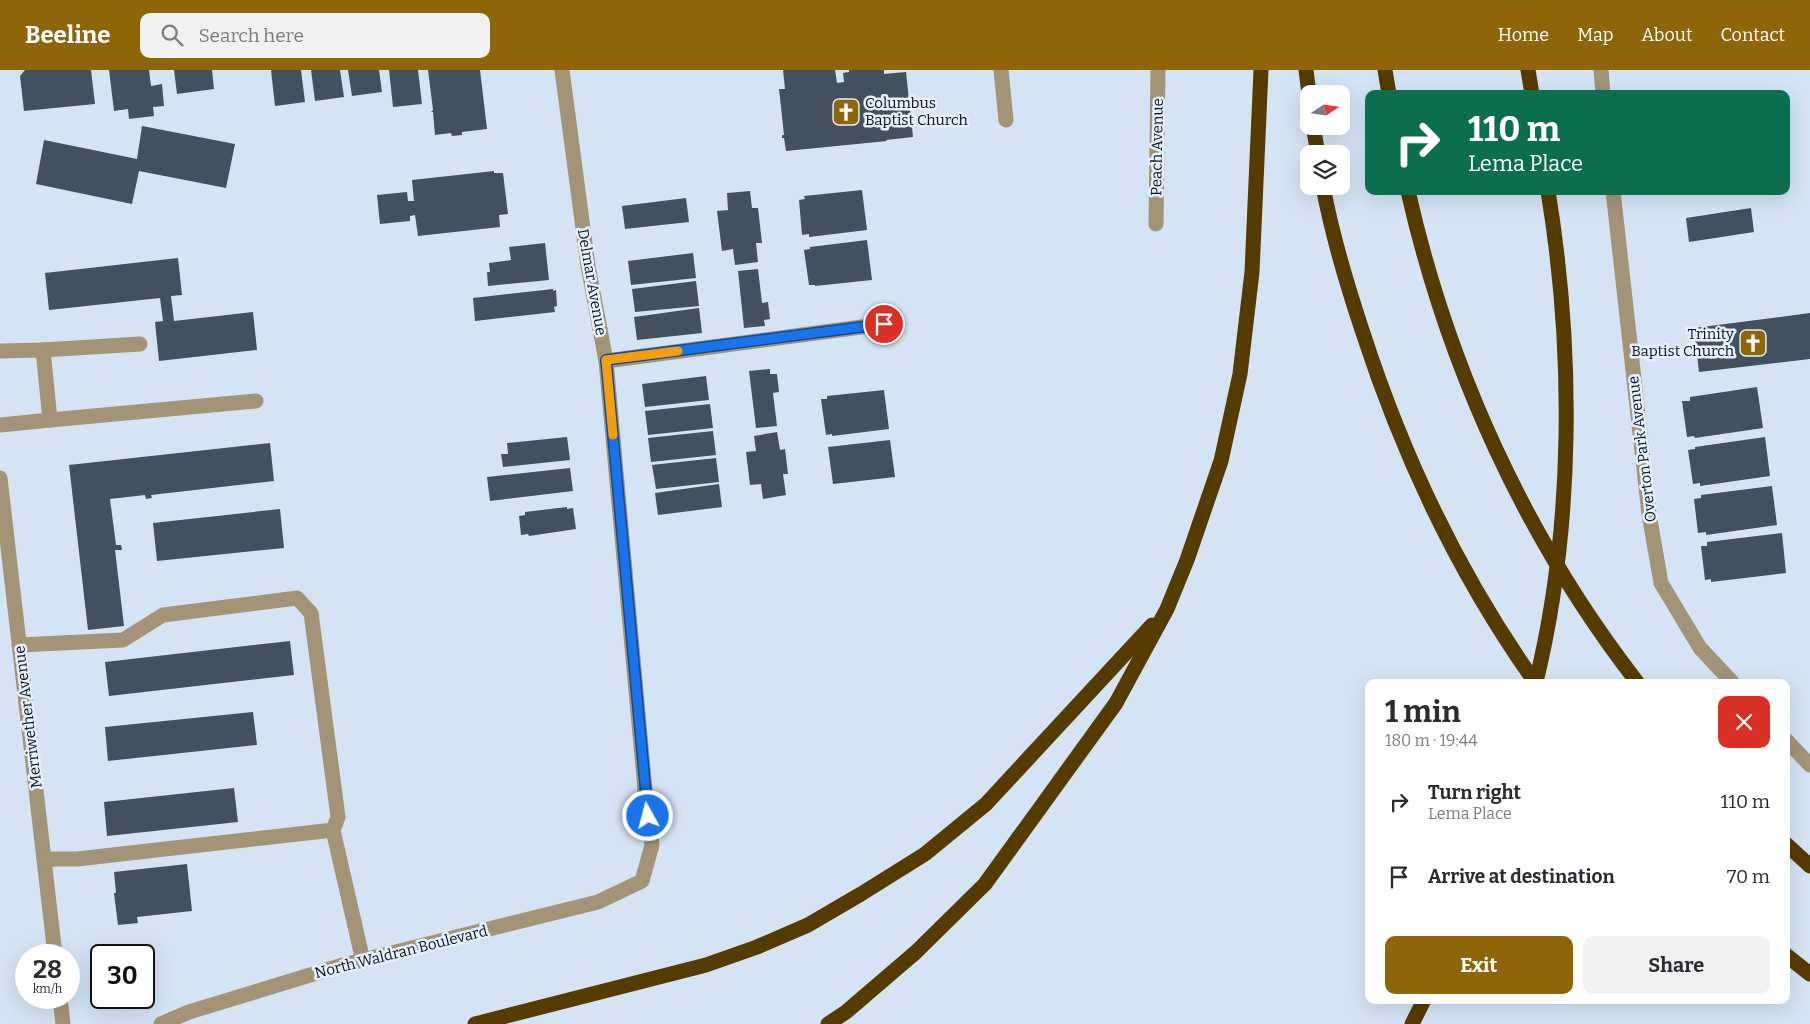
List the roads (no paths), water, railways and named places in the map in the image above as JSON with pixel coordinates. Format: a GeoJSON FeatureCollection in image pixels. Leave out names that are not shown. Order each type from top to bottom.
{"type":"FeatureCollection","features":[{"type":"Feature","properties":{"kind":"highway"},"geometry":{"type":"LineString","coordinates":[[828,1024],[846,1012],[916,952],[986,884],[1116,703],[1167,609],[1188,560],[1221,461],[1240,374],[1252,272],[1261,70]]}},
{"type":"Feature","properties":{"kind":"highway"},"geometry":{"type":"LineString","coordinates":[[1306,70],[1308,85]]}},
{"type":"Feature","properties":{"kind":"highway"},"geometry":{"type":"LineString","coordinates":[[1385,70],[1388,90]]}},
{"type":"Feature","properties":{"kind":"highway"},"geometry":{"type":"LineString","coordinates":[[1528,70],[1531,90]]}},
{"type":"Feature","properties":{"kind":"highway"},"geometry":{"type":"LineString","coordinates":[[1325,195],[1345,278],[1396,427],[1425,495],[1461,565],[1504,639],[1534,679]]}},
{"type":"Feature","properties":{"kind":"highway"},"geometry":{"type":"LineString","coordinates":[[1409,195],[1418,236],[1450,336],[1487,431],[1532,523],[1604,640],[1635,679]]}},
{"type":"Feature","properties":{"kind":"highway"},"geometry":{"type":"LineString","coordinates":[[1537,679],[1545,648],[1554,591],[1567,429],[1563,309],[1549,195]]}},
{"type":"Feature","properties":{"kind":"highway"},"geometry":{"type":"LineString","coordinates":[[475,1024],[706,965],[757,947],[808,925],[861,894],[925,854],[986,804],[1167,609]]}},
{"type":"Feature","properties":{"kind":"highway"},"geometry":{"type":"LineString","coordinates":[[1790,848],[1810,866]]}},
{"type":"Feature","properties":{"kind":"highway"},"geometry":{"type":"LineString","coordinates":[[1790,958],[1810,974]]}},
{"type":"Feature","properties":{"kind":"highway"},"geometry":{"type":"LineString","coordinates":[[1412,1024],[1422,1004]]}},
{"type":"Feature","properties":{"kind":"street","name":"Delmar Avenue"},"geometry":{"type":"LineString","coordinates":[[562,70],[588,266],[606,360],[644,782],[652,845],[642,881]]}},
{"type":"Feature","properties":{"kind":"street"},"geometry":{"type":"LineString","coordinates":[[1002,70],[1006,120]]}},
{"type":"Feature","properties":{"kind":"street","name":"Peach Avenue"},"geometry":{"type":"LineString","coordinates":[[1156,224],[1158,70]]}},
{"type":"Feature","properties":{"kind":"street"},"geometry":{"type":"LineString","coordinates":[[1601,70],[1603,90]]}},
{"type":"Feature","properties":{"kind":"street","name":"Overton Park Avenue"},"geometry":{"type":"LineString","coordinates":[[1613,195],[1649,514],[1660,583],[1700,648],[1729,679]]}},
{"type":"Feature","properties":{"kind":"street"},"geometry":{"type":"LineString","coordinates":[[606,360],[884,324]]}},
{"type":"Feature","properties":{"kind":"street"},"geometry":{"type":"LineString","coordinates":[[0,351],[140,344]]}},
{"type":"Feature","properties":{"kind":"street"},"geometry":{"type":"LineString","coordinates":[[43,350],[50,420]]}},
{"type":"Feature","properties":{"kind":"street"},"geometry":{"type":"LineString","coordinates":[[0,425],[256,401]]}},
{"type":"Feature","properties":{"kind":"street","name":"Merriwether Avenue"},"geometry":{"type":"LineString","coordinates":[[0,478],[8,611],[19,645],[54,944]]}},
{"type":"Feature","properties":{"kind":"street"},"geometry":{"type":"LineString","coordinates":[[19,645],[122,640],[163,615],[297,598],[311,613],[338,818],[333,830],[362,960]]}},
{"type":"Feature","properties":{"kind":"street"},"geometry":{"type":"LineString","coordinates":[[1790,744],[1810,765]]}},
{"type":"Feature","properties":{"kind":"street"},"geometry":{"type":"LineString","coordinates":[[44,860],[77,859],[333,830]]}},
{"type":"Feature","properties":{"kind":"street","name":"North Waldran Boulevard"},"geometry":{"type":"LineString","coordinates":[[161,1024],[189,1012],[362,960],[598,902],[642,881]]}},
{"type":"Feature","properties":{"kind":"street"},"geometry":{"type":"LineString","coordinates":[[61,1009],[63,1024]]}},
{"type":"Feature","properties":{"kind":"place","name":"Columbus Baptist Church"},"geometry":{"type":"Point","coordinates":[846,112]}},
{"type":"Feature","properties":{"kind":"place","name":"Trinity Baptist Church"},"geometry":{"type":"Point","coordinates":[1753,343]}}]}
